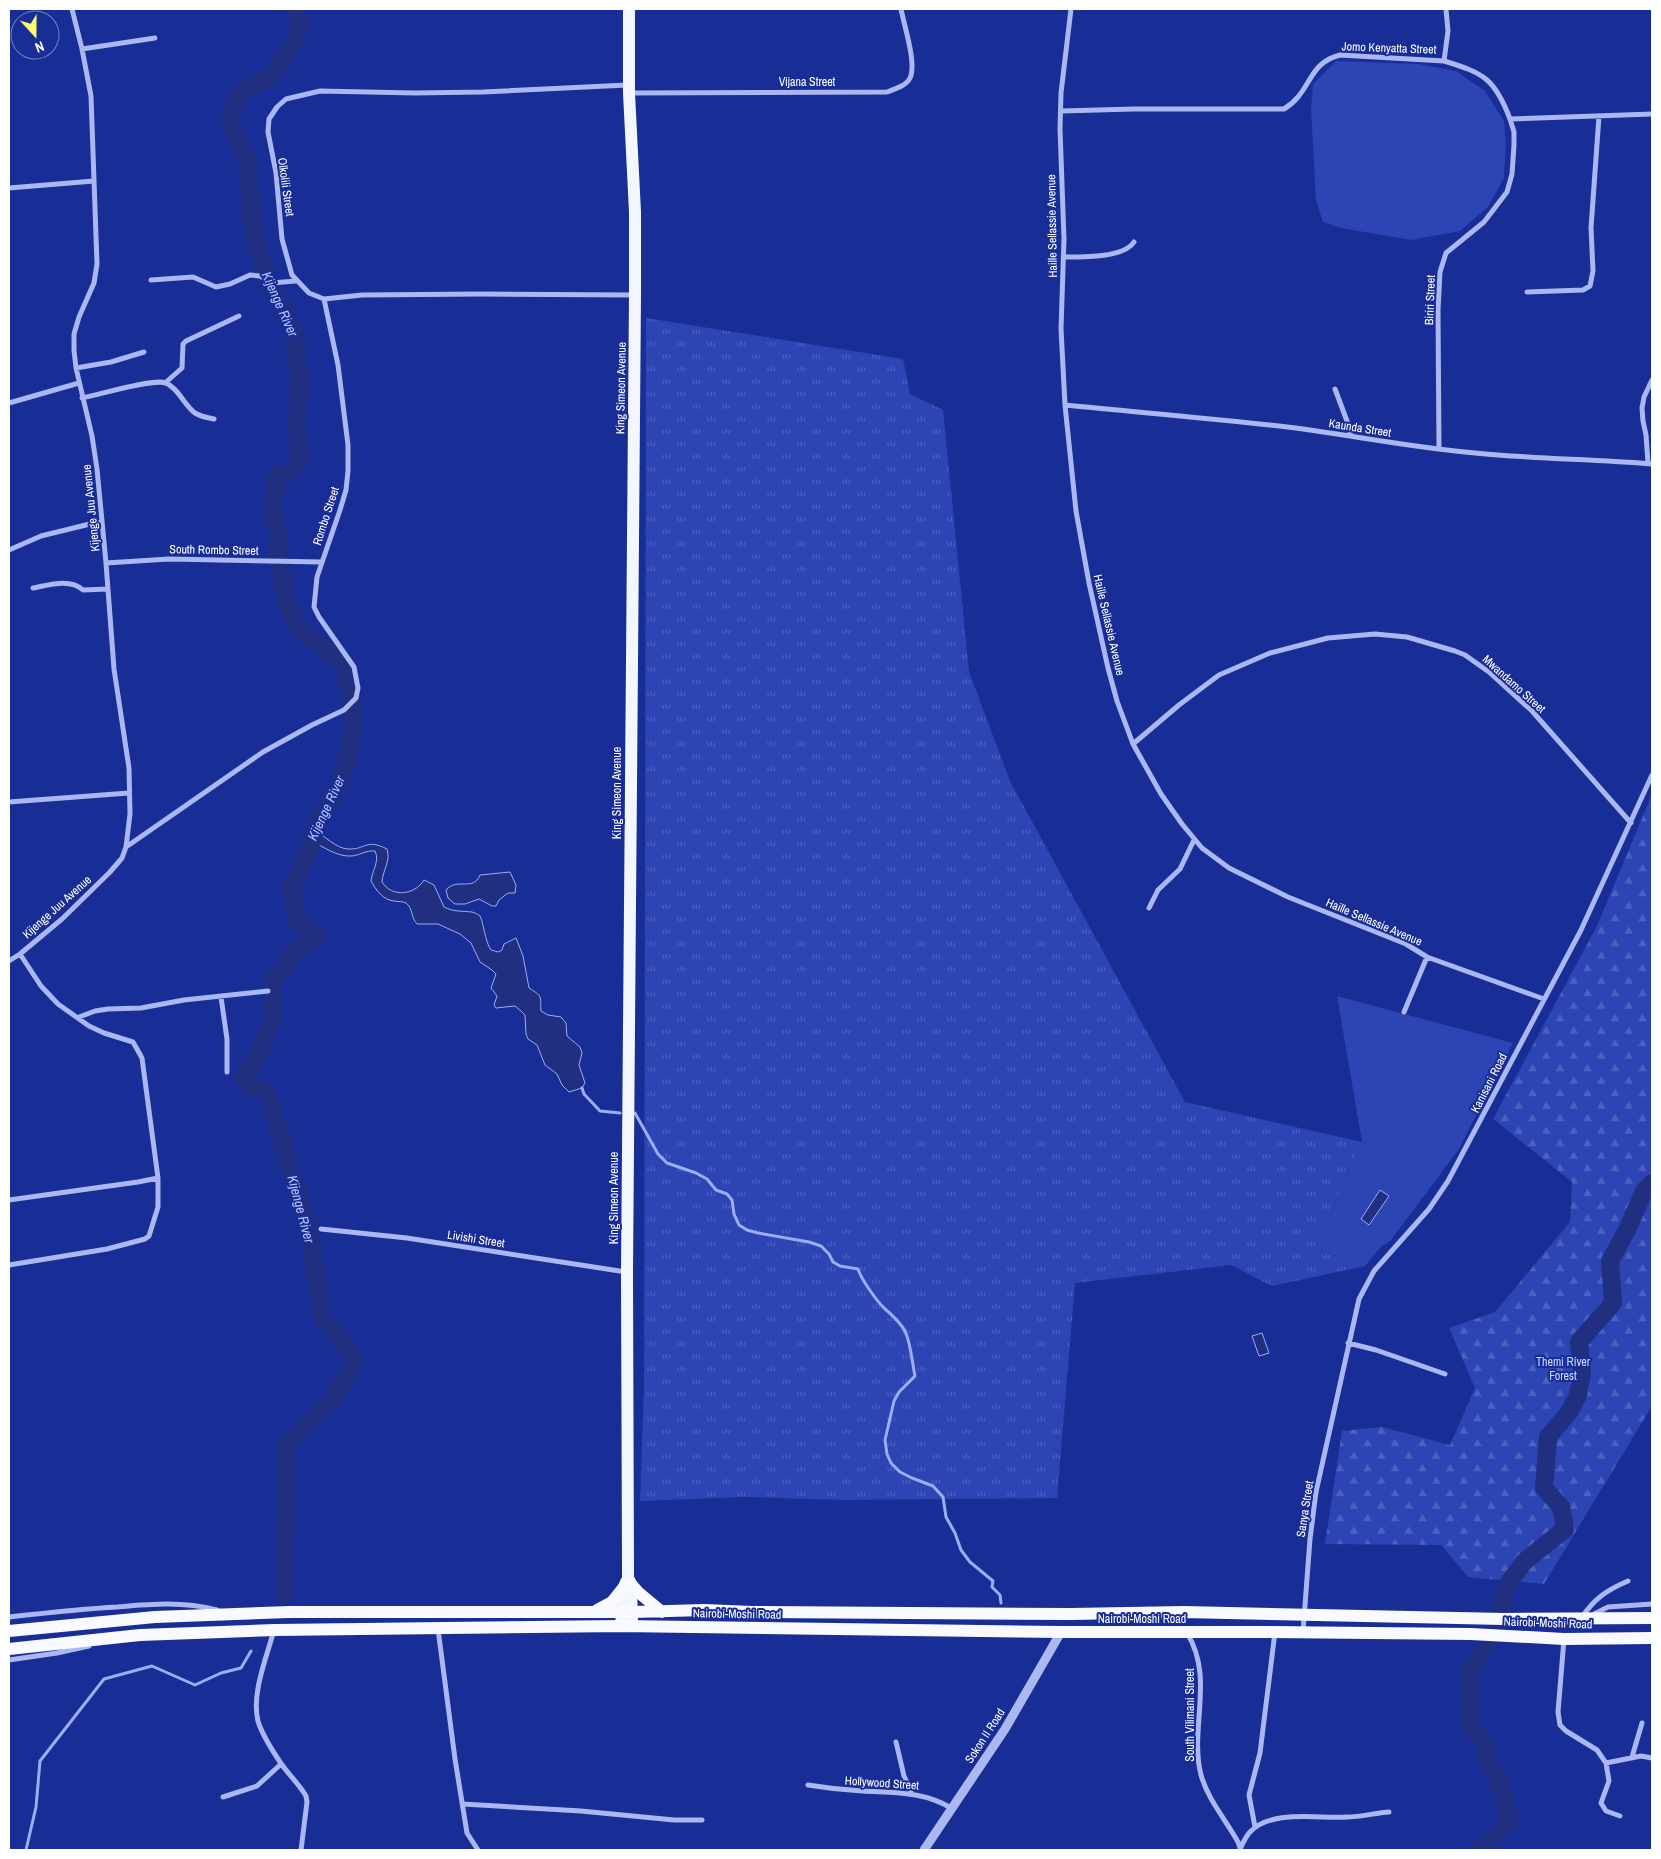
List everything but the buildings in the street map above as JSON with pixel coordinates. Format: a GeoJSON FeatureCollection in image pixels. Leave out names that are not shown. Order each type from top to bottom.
{"type":"FeatureCollection","features":[{"type":"Feature","properties":{"kind":"highway"},"geometry":{"type":"LineString","coordinates":[[595,1612],[612,1602],[628,1583],[662,1612]]}},
{"type":"Feature","properties":{"kind":"highway","name":"Nairobi-Moshi Road"},"geometry":{"type":"LineString","coordinates":[[9,1631],[155,1617],[289,1612],[662,1612],[704,1610],[1051,1614],[1184,1612],[1504,1619],[1652,1618]]}},
{"type":"Feature","properties":{"kind":"highway"},"geometry":{"type":"LineString","coordinates":[[572,1627],[574,1611]]}},
{"type":"Feature","properties":{"kind":"highway","name":"Nairobi-Moshi Road"},"geometry":{"type":"LineString","coordinates":[[9,1649],[140,1634],[275,1630],[626,1626],[1061,1632],[1303,1632],[1471,1634],[1564,1638],[1652,1638]]}},
{"type":"Feature","properties":{"kind":"main road","name":"King Simeon Avenue"},"geometry":{"type":"LineString","coordinates":[[626,1626],[628,1583],[627,1272],[635,294],[629,89],[629,9]]}},
{"type":"Feature","properties":{"kind":"street","name":"Kijenge Juu Avenue"},"geometry":{"type":"LineString","coordinates":[[9,961],[62,919],[122,858],[126,847],[130,814],[129,768],[114,669],[106,563],[92,436],[76,368],[74,334],[78,318],[94,283],[97,264],[91,96],[72,9]]}},
{"type":"Feature","properties":{"kind":"street","name":"Vijana Street"},"geometry":{"type":"LineString","coordinates":[[629,89],[887,92],[909,80],[912,72],[911,55],[901,9]]}},
{"type":"Feature","properties":{"kind":"street","name":"Haille Sellassie Avenue"},"geometry":{"type":"LineString","coordinates":[[1071,9],[1061,111],[1064,257],[1061,328],[1066,405],[1076,511],[1089,583],[1108,668],[1133,744],[1161,794],[1194,840],[1215,858],[1249,878],[1296,900],[1406,944],[1427,957],[1544,999]]}},
{"type":"Feature","properties":{"kind":"street"},"geometry":{"type":"LineString","coordinates":[[1444,61],[1448,31],[1446,9]]}},
{"type":"Feature","properties":{"kind":"street"},"geometry":{"type":"LineString","coordinates":[[82,49],[155,38]]}},
{"type":"Feature","properties":{"kind":"street","name":"Jomo Kenyatta Street"},"geometry":{"type":"LineString","coordinates":[[1061,111],[1284,109],[1294,103],[1303,92],[1318,65],[1329,57],[1340,54],[1444,61],[1482,74],[1494,85],[1503,99],[1510,119]]}},
{"type":"Feature","properties":{"kind":"street","name":"Olkolili Street"},"geometry":{"type":"LineString","coordinates":[[293,281],[282,239],[276,173],[268,132],[269,119],[277,107],[286,100],[320,92],[629,89]]}},
{"type":"Feature","properties":{"kind":"street"},"geometry":{"type":"LineString","coordinates":[[1510,119],[1652,114]]}},
{"type":"Feature","properties":{"kind":"street"},"geometry":{"type":"LineString","coordinates":[[1527,292],[1583,290],[1590,286],[1593,271],[1591,228],[1599,116]]}},
{"type":"Feature","properties":{"kind":"street","name":"Biriri Street"},"geometry":{"type":"LineString","coordinates":[[1439,449],[1438,310],[1440,272],[1446,253],[1484,222],[1507,192],[1512,174],[1514,145],[1514,132],[1510,119]]}},
{"type":"Feature","properties":{"kind":"street"},"geometry":{"type":"LineString","coordinates":[[9,188],[94,180]]}},
{"type":"Feature","properties":{"kind":"street"},"geometry":{"type":"LineString","coordinates":[[1064,257],[1119,252],[1131,247],[1134,242]]}},
{"type":"Feature","properties":{"kind":"street"},"geometry":{"type":"LineString","coordinates":[[151,280],[184,276],[192,277],[216,287],[230,284],[250,275],[260,276],[270,283],[293,281],[309,293],[324,299],[362,295],[635,294]]}},
{"type":"Feature","properties":{"kind":"street","name":"Rombo Street"},"geometry":{"type":"LineString","coordinates":[[126,847],[263,752],[344,710],[356,698],[358,688],[354,667],[314,607],[318,577],[346,490],[348,471],[348,445],[339,375],[324,299]]}},
{"type":"Feature","properties":{"kind":"street"},"geometry":{"type":"LineString","coordinates":[[165,383],[182,368],[183,344],[186,341],[239,316]]}},
{"type":"Feature","properties":{"kind":"street"},"geometry":{"type":"LineString","coordinates":[[76,368],[111,362],[144,352]]}},
{"type":"Feature","properties":{"kind":"street"},"geometry":{"type":"LineString","coordinates":[[1650,464],[1642,421],[1642,408],[1644,397],[1652,380]]}},
{"type":"Feature","properties":{"kind":"street"},"geometry":{"type":"LineString","coordinates":[[9,403],[79,383]]}},
{"type":"Feature","properties":{"kind":"street"},"geometry":{"type":"LineString","coordinates":[[82,398],[140,384],[165,383],[182,396],[196,413],[214,419]]}},
{"type":"Feature","properties":{"kind":"street"},"geometry":{"type":"LineString","coordinates":[[1335,389],[1351,436]]}},
{"type":"Feature","properties":{"kind":"street","name":"Kaunda Street"},"geometry":{"type":"LineString","coordinates":[[1066,405],[1259,424],[1439,449],[1518,457],[1602,459],[1650,464]]}},
{"type":"Feature","properties":{"kind":"street"},"geometry":{"type":"LineString","coordinates":[[9,550],[41,536],[102,521]]}},
{"type":"Feature","properties":{"kind":"street","name":"South Rombo Street"},"geometry":{"type":"LineString","coordinates":[[106,563],[169,559],[322,562]]}},
{"type":"Feature","properties":{"kind":"street"},"geometry":{"type":"LineString","coordinates":[[33,588],[57,583],[79,586],[83,590],[108,588]]}},
{"type":"Feature","properties":{"kind":"street","name":"Mwandamo Street"},"geometry":{"type":"LineString","coordinates":[[1133,744],[1219,675],[1270,653],[1328,638],[1375,634],[1407,637],[1460,653],[1488,672],[1532,711],[1630,823]]}},
{"type":"Feature","properties":{"kind":"street","name":"Kanisani Road"},"geometry":{"type":"LineString","coordinates":[[1340,1392],[1348,1343],[1359,1299],[1374,1271],[1429,1209],[1448,1182],[1581,930],[1652,775]]}},
{"type":"Feature","properties":{"kind":"street"},"geometry":{"type":"LineString","coordinates":[[9,802],[129,793]]}},
{"type":"Feature","properties":{"kind":"street"},"geometry":{"type":"LineString","coordinates":[[1148,908],[1158,890],[1180,869],[1194,840]]}},
{"type":"Feature","properties":{"kind":"street"},"geometry":{"type":"LineString","coordinates":[[9,1265],[108,1249],[145,1239],[152,1231],[158,1207],[158,1178],[142,1058],[139,1050],[133,1042],[89,1026],[79,1017],[58,1004],[41,986],[20,954]]}},
{"type":"Feature","properties":{"kind":"street"},"geometry":{"type":"LineString","coordinates":[[1404,1012],[1427,957]]}},
{"type":"Feature","properties":{"kind":"street"},"geometry":{"type":"LineString","coordinates":[[79,1017],[108,1010],[141,1008],[184,1000],[268,991]]}},
{"type":"Feature","properties":{"kind":"street"},"geometry":{"type":"LineString","coordinates":[[221,997],[226,1039],[227,1072]]}},
{"type":"Feature","properties":{"kind":"street"},"geometry":{"type":"LineString","coordinates":[[9,1200],[158,1178]]}},
{"type":"Feature","properties":{"kind":"street","name":"Livishi Street"},"geometry":{"type":"LineString","coordinates":[[321,1228],[407,1238],[627,1272]]}},
{"type":"Feature","properties":{"kind":"street"},"geometry":{"type":"LineString","coordinates":[[1348,1343],[1376,1350],[1445,1374]]}},
{"type":"Feature","properties":{"kind":"street","name":"Sanya Street"},"geometry":{"type":"LineString","coordinates":[[1303,1632],[1312,1517],[1340,1392]]}},
{"type":"Feature","properties":{"kind":"street"},"geometry":{"type":"LineString","coordinates":[[1583,1619],[1591,1604],[1609,1589],[1628,1581]]}},
{"type":"Feature","properties":{"kind":"street"},"geometry":{"type":"LineString","coordinates":[[9,1617],[61,1610],[159,1604],[195,1604],[234,1614]]}},
{"type":"Feature","properties":{"kind":"street"},"geometry":{"type":"LineString","coordinates":[[1583,1619],[1608,1607],[1652,1604]]}},
{"type":"Feature","properties":{"kind":"street"},"geometry":{"type":"LineString","coordinates":[[438,1628],[467,1833],[478,1850]]}},
{"type":"Feature","properties":{"kind":"street"},"geometry":{"type":"LineString","coordinates":[[275,1630],[262,1672],[256,1705],[258,1721],[281,1764],[306,1796],[307,1802],[301,1850]]}},
{"type":"Feature","properties":{"kind":"street","name":"Sokon II Road"},"geometry":{"type":"LineString","coordinates":[[924,1850],[1006,1729],[1061,1632]]}},
{"type":"Feature","properties":{"kind":"street"},"geometry":{"type":"LineString","coordinates":[[1255,1828],[1249,1795],[1260,1754],[1275,1632]]}},
{"type":"Feature","properties":{"kind":"street","name":"South Vilimani Street"},"geometry":{"type":"LineString","coordinates":[[1186,1633],[1194,1646],[1200,1665],[1199,1756],[1201,1776],[1210,1796],[1238,1842],[1240,1850]]}},
{"type":"Feature","properties":{"kind":"street"},"geometry":{"type":"LineString","coordinates":[[9,1660],[57,1653],[140,1634]]}},
{"type":"Feature","properties":{"kind":"street"},"geometry":{"type":"LineString","coordinates":[[1564,1638],[1558,1712],[1560,1725],[1566,1731],[1597,1750],[1606,1763],[1609,1782],[1602,1803],[1603,1808],[1620,1816]]}},
{"type":"Feature","properties":{"kind":"street"},"geometry":{"type":"LineString","coordinates":[[1632,1757],[1642,1723]]}},
{"type":"Feature","properties":{"kind":"street"},"geometry":{"type":"LineString","coordinates":[[896,1742],[904,1776],[912,1794]]}},
{"type":"Feature","properties":{"kind":"street"},"geometry":{"type":"LineString","coordinates":[[1606,1763],[1641,1756],[1652,1758]]}},
{"type":"Feature","properties":{"kind":"street"},"geometry":{"type":"LineString","coordinates":[[223,1797],[257,1786],[281,1764]]}},
{"type":"Feature","properties":{"kind":"street","name":"Hollywood Street"},"geometry":{"type":"LineString","coordinates":[[808,1785],[839,1789],[891,1791],[925,1796],[952,1808]]}},
{"type":"Feature","properties":{"kind":"street"},"geometry":{"type":"LineString","coordinates":[[462,1804],[581,1811],[674,1820],[702,1820]]}},
{"type":"Feature","properties":{"kind":"street"},"geometry":{"type":"LineString","coordinates":[[1240,1850],[1249,1832],[1264,1823],[1310,1815],[1346,1818],[1389,1812]]}},
{"type":"Feature","properties":{"kind":"green space"},"geometry":{"type":"Polygon","coordinates":[[[1336,61],[1419,64],[1456,71],[1485,91],[1504,121],[1506,143],[1504,178],[1488,207],[1460,231],[1411,240],[1341,228],[1323,222],[1316,200],[1311,109],[1313,84],[1336,61]]]}},
{"type":"Feature","properties":{"kind":"green space"},"geometry":{"type":"Polygon","coordinates":[[[646,318],[903,359],[910,394],[943,410],[969,672],[1010,781],[1185,1102],[1362,1142],[1315,1249],[1365,1266],[1272,1286],[1231,1265],[1075,1283],[1057,1498],[845,1500],[745,1497],[640,1501],[644,1388],[646,318]]]}},
{"type":"Feature","properties":{"kind":"green space","name":"Themi River Forest"},"geometry":{"type":"Polygon","coordinates":[[[1652,794],[1652,1406],[1544,1584],[1468,1577],[1441,1545],[1325,1544],[1342,1431],[1382,1427],[1450,1445],[1475,1388],[1449,1328],[1495,1312],[1570,1222],[1572,1182],[1493,1119],[1597,926],[1652,794]]]}},
{"type":"Feature","properties":{"kind":"green space"},"geometry":{"type":"Polygon","coordinates":[[[1337,996],[1513,1043],[1459,1149],[1391,1240],[1380,1248],[1365,1266],[1315,1249],[1362,1142],[1337,996]]]}},
{"type":"Feature","properties":{"kind":"shaded area"},"geometry":{"type":"Polygon","coordinates":[[[314,829],[344,848],[354,849],[374,844],[387,849],[388,857],[382,882],[386,887],[392,891],[403,893],[415,889],[424,880],[434,885],[444,907],[455,911],[472,912],[480,916],[491,950],[498,952],[502,950],[504,944],[516,938],[523,956],[529,988],[540,997],[541,1011],[548,1015],[561,1017],[566,1023],[567,1036],[580,1047],[582,1053],[579,1065],[585,1083],[582,1088],[569,1092],[562,1085],[557,1074],[545,1065],[537,1045],[528,1039],[525,1015],[521,1011],[515,1006],[496,1008],[494,1005],[497,996],[491,988],[496,974],[480,962],[471,943],[460,934],[438,924],[417,924],[406,903],[386,899],[380,894],[371,881],[376,862],[375,851],[351,856],[336,853],[312,841],[314,829]]]}},
{"type":"Feature","properties":{"kind":"shaded area"},"geometry":{"type":"Polygon","coordinates":[[[510,872],[516,885],[515,893],[508,893],[499,900],[496,906],[492,906],[479,899],[465,904],[455,904],[448,898],[446,890],[450,886],[473,883],[480,875],[510,872]]]}},
{"type":"Feature","properties":{"kind":"shaded area"},"geometry":{"type":"Polygon","coordinates":[[[1380,1190],[1389,1196],[1369,1225],[1361,1219],[1380,1190]]]}},
{"type":"Feature","properties":{"kind":"shaded area"},"geometry":{"type":"Polygon","coordinates":[[[1262,1333],[1269,1353],[1259,1356],[1252,1336],[1262,1333]]]}},
{"type":"Feature","properties":{"kind":"waterway","name":"Kijenge River"},"geometry":{"type":"LineString","coordinates":[[284,1594],[287,1444],[333,1398],[356,1360],[322,1317],[309,1229],[266,1091],[254,1089],[243,1076],[257,1059],[273,1015],[272,982],[294,953],[316,936],[298,923],[291,892],[312,841],[314,829],[339,785],[351,742],[354,712],[344,664],[301,631],[285,600],[277,548],[279,539],[272,509],[277,476],[289,473],[300,459],[296,423],[301,377],[294,348],[297,341],[292,326],[266,276],[252,225],[247,158],[234,133],[230,115],[238,94],[271,77],[294,43],[300,22],[295,9]]}},
{"type":"Feature","properties":{"kind":"waterway"},"geometry":{"type":"LineString","coordinates":[[582,1088],[584,1094],[600,1111],[620,1113]]}},
{"type":"Feature","properties":{"kind":"waterway"},"geometry":{"type":"LineString","coordinates":[[635,1113],[658,1154],[667,1163],[696,1173],[707,1179],[716,1190],[727,1194],[732,1200],[734,1214],[739,1225],[747,1230],[758,1233],[821,1246],[829,1254],[833,1262],[840,1266],[858,1269],[865,1284],[877,1300],[901,1324],[909,1342],[915,1376],[899,1392],[894,1401],[885,1440],[887,1454],[891,1463],[900,1472],[933,1486],[943,1497],[946,1517],[955,1533],[961,1550],[970,1562],[993,1581],[992,1587],[1000,1595],[1001,1603]]}},
{"type":"Feature","properties":{"kind":"waterway"},"geometry":{"type":"LineString","coordinates":[[1479,1850],[1510,1821],[1498,1776],[1488,1761],[1483,1742],[1471,1725],[1470,1670],[1500,1625],[1502,1599],[1510,1581],[1524,1562],[1565,1529],[1561,1507],[1544,1488],[1548,1437],[1570,1411],[1578,1395],[1582,1372],[1579,1342],[1613,1303],[1610,1261],[1628,1228],[1644,1191],[1652,1183]]}},
{"type":"Feature","properties":{"kind":"waterway"},"geometry":{"type":"LineString","coordinates":[[26,1850],[36,1807],[40,1761],[104,1679],[152,1666],[195,1685],[221,1673],[241,1668],[251,1651]]}}]}
